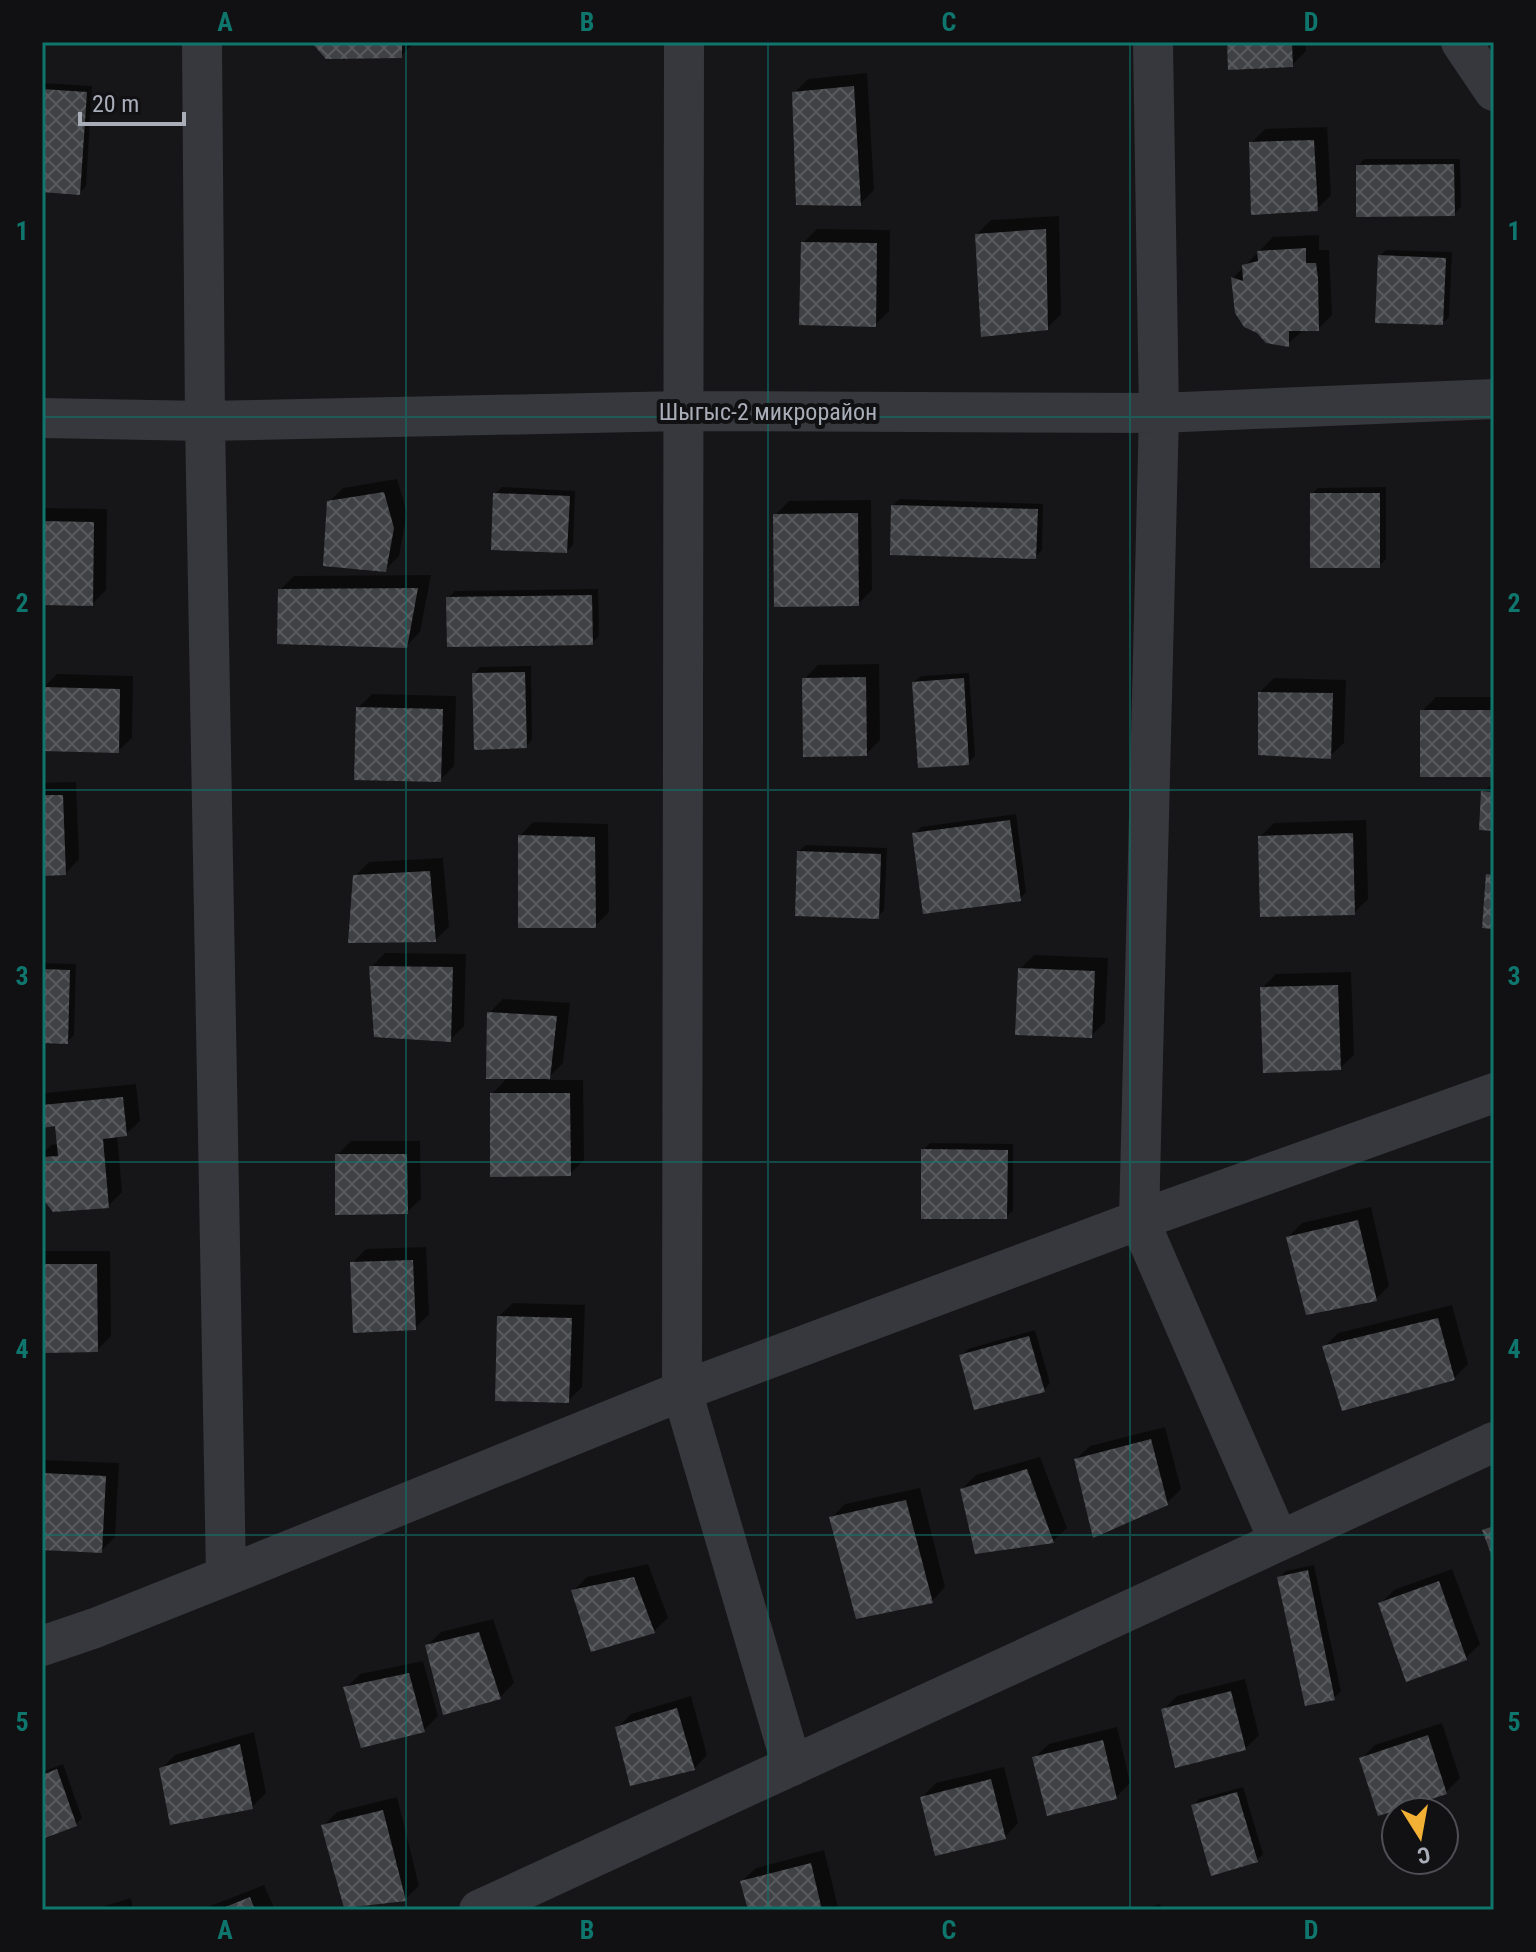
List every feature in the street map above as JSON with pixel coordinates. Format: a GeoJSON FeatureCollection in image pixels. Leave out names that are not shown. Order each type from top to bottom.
{"type":"FeatureCollection","features":[{"type":"Feature","properties":{"kind":"street"},"geometry":{"type":"LineString","coordinates":[[202,42],[205,421],[226,1576]]}},
{"type":"Feature","properties":{"kind":"street"},"geometry":{"type":"LineString","coordinates":[[684,42],[682,1391],[792,1766]]}},
{"type":"Feature","properties":{"kind":"street"},"geometry":{"type":"LineString","coordinates":[[1153,42],[1159,413],[1139,1220],[1279,1541]]}},
{"type":"Feature","properties":{"kind":"street"},"geometry":{"type":"LineString","coordinates":[[1461,42],[1494,91]]}},
{"type":"Feature","properties":{"kind":"street","name":"Шыгыс-2 микрорайон"},"geometry":{"type":"LineString","coordinates":[[42,418],[205,421],[683,411],[1159,413],[1494,399]]}},
{"type":"Feature","properties":{"kind":"street"},"geometry":{"type":"LineString","coordinates":[[42,1646],[226,1576],[682,1391],[1139,1220],[1494,1093]]}},
{"type":"Feature","properties":{"kind":"street"},"geometry":{"type":"LineString","coordinates":[[479,1910],[1494,1442]]}},
{"type":"Feature","properties":{"kind":"building"},"geometry":{"type":"Polygon","coordinates":[[[311,42],[402,42],[402,58],[326,59],[311,42]]]}},
{"type":"Feature","properties":{"kind":"building"},"geometry":{"type":"Polygon","coordinates":[[[1227,42],[1292,42],[1293,67],[1228,70],[1227,42]]]}},
{"type":"Feature","properties":{"kind":"building"},"geometry":{"type":"Polygon","coordinates":[[[854,86],[861,206],[796,205],[792,92],[854,86]]]}},
{"type":"Feature","properties":{"kind":"building"},"geometry":{"type":"Polygon","coordinates":[[[42,89],[87,92],[80,195],[42,192],[42,89]]]}},
{"type":"Feature","properties":{"kind":"building"},"geometry":{"type":"Polygon","coordinates":[[[1314,140],[1318,211],[1251,215],[1249,142],[1314,140]]]}},
{"type":"Feature","properties":{"kind":"building"},"geometry":{"type":"Polygon","coordinates":[[[1454,164],[1455,216],[1356,217],[1356,165],[1454,164]]]}},
{"type":"Feature","properties":{"kind":"building"},"geometry":{"type":"Polygon","coordinates":[[[1046,229],[1048,330],[981,337],[975,234],[1046,229]]]}},
{"type":"Feature","properties":{"kind":"building"},"geometry":{"type":"Polygon","coordinates":[[[801,242],[877,243],[876,327],[799,325],[801,242]]]}},
{"type":"Feature","properties":{"kind":"building"},"geometry":{"type":"Polygon","coordinates":[[[1306,248],[1306,263],[1316,263],[1319,331],[1289,331],[1289,347],[1266,343],[1257,333],[1244,327],[1235,313],[1231,277],[1243,281],[1242,265],[1258,261],[1257,251],[1306,248]]]}},
{"type":"Feature","properties":{"kind":"building"},"geometry":{"type":"Polygon","coordinates":[[[1378,255],[1446,258],[1443,325],[1375,323],[1378,255]]]}},
{"type":"Feature","properties":{"kind":"building"},"geometry":{"type":"Polygon","coordinates":[[[384,492],[394,528],[386,572],[323,566],[327,501],[384,492]]]}},
{"type":"Feature","properties":{"kind":"building"},"geometry":{"type":"Polygon","coordinates":[[[493,493],[570,496],[567,553],[491,550],[493,493]]]}},
{"type":"Feature","properties":{"kind":"building"},"geometry":{"type":"Polygon","coordinates":[[[1310,493],[1380,493],[1380,568],[1310,568],[1310,493]]]}},
{"type":"Feature","properties":{"kind":"building"},"geometry":{"type":"Polygon","coordinates":[[[891,505],[1038,509],[1036,559],[890,555],[891,505]]]}},
{"type":"Feature","properties":{"kind":"building"},"geometry":{"type":"Polygon","coordinates":[[[858,513],[859,606],[774,607],[773,514],[858,513]]]}},
{"type":"Feature","properties":{"kind":"building"},"geometry":{"type":"Polygon","coordinates":[[[42,521],[94,522],[93,606],[42,605],[42,521]]]}},
{"type":"Feature","properties":{"kind":"building"},"geometry":{"type":"Polygon","coordinates":[[[418,588],[407,648],[277,644],[278,589],[418,588]]]}},
{"type":"Feature","properties":{"kind":"building"},"geometry":{"type":"Polygon","coordinates":[[[592,595],[593,645],[447,647],[446,597],[592,595]]]}},
{"type":"Feature","properties":{"kind":"building"},"geometry":{"type":"Polygon","coordinates":[[[525,672],[527,748],[474,750],[472,673],[525,672]]]}},
{"type":"Feature","properties":{"kind":"building"},"geometry":{"type":"Polygon","coordinates":[[[866,677],[867,756],[803,757],[802,678],[866,677]]]}},
{"type":"Feature","properties":{"kind":"building"},"geometry":{"type":"Polygon","coordinates":[[[964,678],[969,765],[918,768],[912,682],[964,678]]]}},
{"type":"Feature","properties":{"kind":"building"},"geometry":{"type":"Polygon","coordinates":[[[42,687],[120,689],[119,753],[42,751],[42,687]]]}},
{"type":"Feature","properties":{"kind":"building"},"geometry":{"type":"Polygon","coordinates":[[[1258,692],[1333,693],[1331,759],[1258,755],[1258,692]]]}},
{"type":"Feature","properties":{"kind":"building"},"geometry":{"type":"Polygon","coordinates":[[[356,707],[443,709],[441,782],[354,780],[356,707]]]}},
{"type":"Feature","properties":{"kind":"building"},"geometry":{"type":"Polygon","coordinates":[[[1420,710],[1494,710],[1494,777],[1420,777],[1420,710]]]}},
{"type":"Feature","properties":{"kind":"building"},"geometry":{"type":"Polygon","coordinates":[[[1481,791],[1494,792],[1494,831],[1479,830],[1481,791]]]}},
{"type":"Feature","properties":{"kind":"building"},"geometry":{"type":"Polygon","coordinates":[[[42,795],[63,795],[66,875],[42,876],[42,795]]]}},
{"type":"Feature","properties":{"kind":"building"},"geometry":{"type":"Polygon","coordinates":[[[1010,820],[1021,901],[923,914],[912,833],[1010,820]]]}},
{"type":"Feature","properties":{"kind":"building"},"geometry":{"type":"Polygon","coordinates":[[[1353,833],[1355,915],[1260,917],[1258,836],[1353,833]]]}},
{"type":"Feature","properties":{"kind":"building"},"geometry":{"type":"Polygon","coordinates":[[[518,835],[595,837],[596,928],[518,928],[518,835]]]}},
{"type":"Feature","properties":{"kind":"building"},"geometry":{"type":"Polygon","coordinates":[[[797,851],[881,854],[879,919],[795,916],[797,851]]]}},
{"type":"Feature","properties":{"kind":"building"},"geometry":{"type":"Polygon","coordinates":[[[430,871],[436,942],[348,943],[353,875],[430,871]]]}},
{"type":"Feature","properties":{"kind":"building"},"geometry":{"type":"Polygon","coordinates":[[[1486,874],[1494,875],[1494,929],[1482,928],[1486,874]]]}},
{"type":"Feature","properties":{"kind":"building"},"geometry":{"type":"Polygon","coordinates":[[[369,966],[453,967],[451,1042],[374,1037],[369,966]]]}},
{"type":"Feature","properties":{"kind":"building"},"geometry":{"type":"Polygon","coordinates":[[[1018,968],[1095,971],[1092,1038],[1015,1035],[1018,968]]]}},
{"type":"Feature","properties":{"kind":"building"},"geometry":{"type":"Polygon","coordinates":[[[42,969],[70,970],[68,1044],[42,1043],[42,969]]]}},
{"type":"Feature","properties":{"kind":"building"},"geometry":{"type":"Polygon","coordinates":[[[1338,985],[1341,1070],[1263,1073],[1260,987],[1338,985]]]}},
{"type":"Feature","properties":{"kind":"building"},"geometry":{"type":"Polygon","coordinates":[[[487,1012],[557,1016],[550,1079],[486,1079],[487,1012]]]}},
{"type":"Feature","properties":{"kind":"building"},"geometry":{"type":"Polygon","coordinates":[[[490,1093],[570,1093],[571,1176],[490,1177],[490,1093]]]}},
{"type":"Feature","properties":{"kind":"building"},"geometry":{"type":"Polygon","coordinates":[[[123,1097],[127,1136],[103,1139],[109,1208],[53,1212],[42,1198],[42,1157],[58,1156],[55,1126],[42,1128],[42,1105],[123,1097]]]}},
{"type":"Feature","properties":{"kind":"building"},"geometry":{"type":"Polygon","coordinates":[[[921,1149],[1008,1150],[1007,1219],[921,1219],[921,1149]]]}},
{"type":"Feature","properties":{"kind":"building"},"geometry":{"type":"Polygon","coordinates":[[[335,1154],[407,1154],[408,1214],[335,1215],[335,1154]]]}},
{"type":"Feature","properties":{"kind":"building"},"geometry":{"type":"Polygon","coordinates":[[[1358,1220],[1377,1301],[1306,1315],[1286,1237],[1358,1220]]]}},
{"type":"Feature","properties":{"kind":"building"},"geometry":{"type":"Polygon","coordinates":[[[413,1260],[416,1330],[353,1333],[350,1262],[413,1260]]]}},
{"type":"Feature","properties":{"kind":"building"},"geometry":{"type":"Polygon","coordinates":[[[42,1264],[97,1264],[98,1352],[42,1353],[42,1264]]]}},
{"type":"Feature","properties":{"kind":"building"},"geometry":{"type":"Polygon","coordinates":[[[497,1316],[572,1318],[569,1403],[495,1401],[497,1316]]]}},
{"type":"Feature","properties":{"kind":"building"},"geometry":{"type":"Polygon","coordinates":[[[1438,1318],[1455,1380],[1342,1411],[1322,1346],[1438,1318]]]}},
{"type":"Feature","properties":{"kind":"building"},"geometry":{"type":"Polygon","coordinates":[[[1029,1336],[1045,1392],[974,1410],[959,1355],[1029,1336]]]}},
{"type":"Feature","properties":{"kind":"building"},"geometry":{"type":"Polygon","coordinates":[[[1151,1439],[1168,1505],[1093,1538],[1074,1459],[1151,1439]]]}},
{"type":"Feature","properties":{"kind":"building"},"geometry":{"type":"Polygon","coordinates":[[[1027,1469],[1054,1543],[975,1554],[960,1489],[1027,1469]]]}},
{"type":"Feature","properties":{"kind":"building"},"geometry":{"type":"Polygon","coordinates":[[[42,1473],[106,1476],[102,1553],[42,1550],[42,1473]]]}},
{"type":"Feature","properties":{"kind":"building"},"geometry":{"type":"Polygon","coordinates":[[[906,1500],[933,1603],[856,1619],[829,1517],[906,1500]]]}},
{"type":"Feature","properties":{"kind":"building"},"geometry":{"type":"Polygon","coordinates":[[[1494,1526],[1494,1562],[1482,1530],[1494,1526]]]}},
{"type":"Feature","properties":{"kind":"building"},"geometry":{"type":"Polygon","coordinates":[[[1308,1570],[1335,1700],[1305,1706],[1277,1577],[1308,1570]]]}},
{"type":"Feature","properties":{"kind":"building"},"geometry":{"type":"Polygon","coordinates":[[[634,1577],[655,1633],[591,1652],[571,1590],[634,1577]]]}},
{"type":"Feature","properties":{"kind":"building"},"geometry":{"type":"Polygon","coordinates":[[[1439,1581],[1467,1660],[1406,1682],[1378,1603],[1439,1581]]]}},
{"type":"Feature","properties":{"kind":"building"},"geometry":{"type":"Polygon","coordinates":[[[479,1632],[501,1699],[443,1715],[425,1645],[479,1632]]]}},
{"type":"Feature","properties":{"kind":"building"},"geometry":{"type":"Polygon","coordinates":[[[409,1673],[425,1732],[361,1748],[343,1687],[409,1673]]]}},
{"type":"Feature","properties":{"kind":"building"},"geometry":{"type":"Polygon","coordinates":[[[1231,1691],[1246,1750],[1175,1768],[1161,1709],[1231,1691]]]}},
{"type":"Feature","properties":{"kind":"building"},"geometry":{"type":"Polygon","coordinates":[[[677,1708],[695,1770],[630,1786],[615,1727],[677,1708]]]}},
{"type":"Feature","properties":{"kind":"building"},"geometry":{"type":"Polygon","coordinates":[[[1428,1735],[1447,1794],[1380,1796],[1378,1816],[1359,1758],[1428,1735]]]}},
{"type":"Feature","properties":{"kind":"building"},"geometry":{"type":"Polygon","coordinates":[[[1103,1740],[1117,1799],[1047,1816],[1032,1757],[1103,1740]]]}},
{"type":"Feature","properties":{"kind":"building"},"geometry":{"type":"Polygon","coordinates":[[[240,1744],[253,1809],[170,1825],[159,1768],[240,1744]]]}},
{"type":"Feature","properties":{"kind":"building"},"geometry":{"type":"Polygon","coordinates":[[[57,1769],[77,1826],[42,1839],[42,1775],[57,1769]]]}},
{"type":"Feature","properties":{"kind":"building"},"geometry":{"type":"Polygon","coordinates":[[[991,1779],[1006,1839],[935,1856],[920,1797],[991,1779]]]}},
{"type":"Feature","properties":{"kind":"building"},"geometry":{"type":"Polygon","coordinates":[[[1237,1792],[1258,1862],[1211,1876],[1191,1805],[1237,1792]]]}},
{"type":"Feature","properties":{"kind":"building"},"geometry":{"type":"Polygon","coordinates":[[[383,1810],[406,1901],[344,1908],[321,1825],[383,1810]]]}},
{"type":"Feature","properties":{"kind":"building"},"geometry":{"type":"Polygon","coordinates":[[[811,1863],[822,1910],[748,1910],[740,1881],[811,1863]]]}},
{"type":"Feature","properties":{"kind":"building"},"geometry":{"type":"Polygon","coordinates":[[[250,1897],[255,1910],[218,1910],[250,1897]]]}}]}
